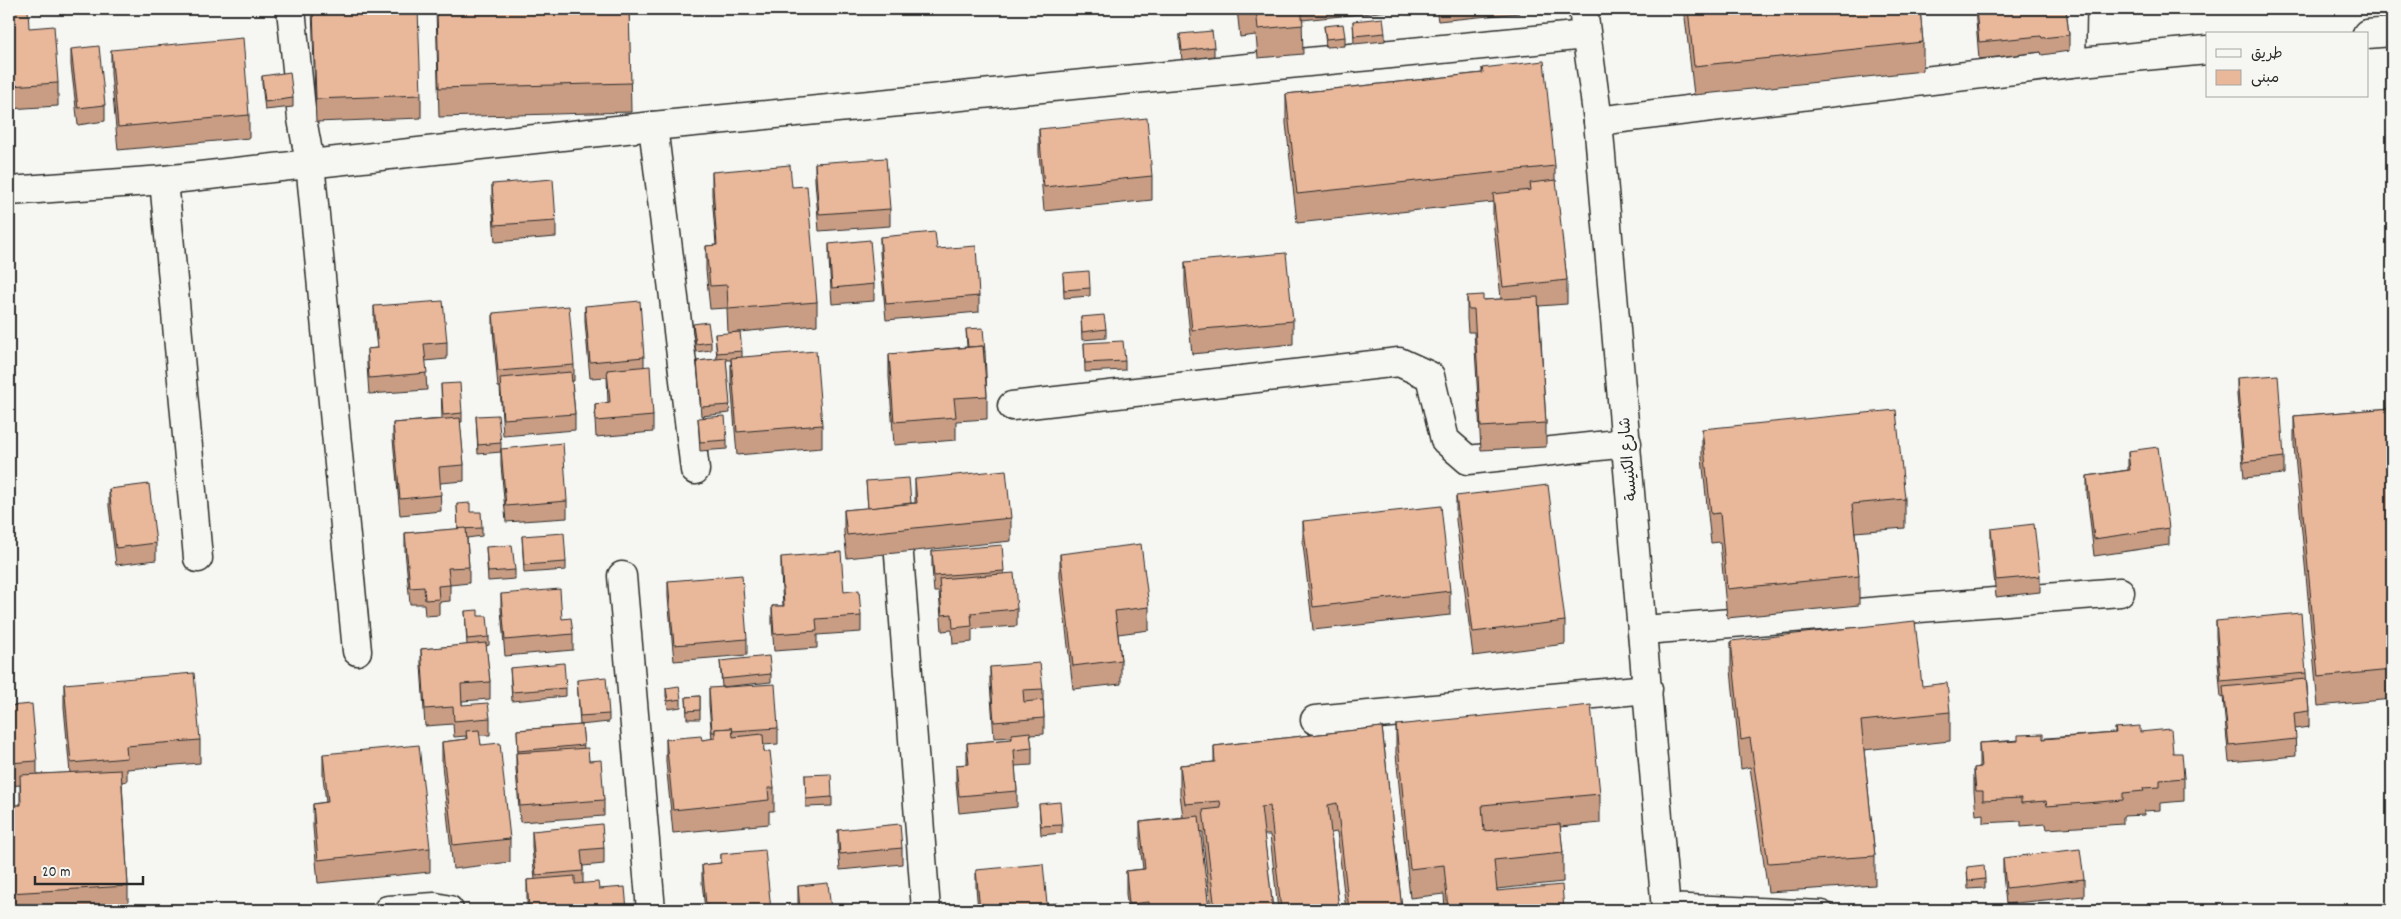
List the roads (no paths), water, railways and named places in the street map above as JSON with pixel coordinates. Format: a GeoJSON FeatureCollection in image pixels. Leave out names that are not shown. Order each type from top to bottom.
{"type":"FeatureCollection","features":[{"type":"Feature","properties":{"kind":"street"},"geometry":{"type":"LineString","coordinates":[[291,9],[302,119],[310,163],[357,651]]}},
{"type":"Feature","properties":{"kind":"street"},"geometry":{"type":"LineString","coordinates":[[2071,63],[2072,9]]}},
{"type":"Feature","properties":{"kind":"street"},"geometry":{"type":"LineString","coordinates":[[9,191],[164,180],[1584,22]]}},
{"type":"Feature","properties":{"kind":"street","name":"شارع الكنيسة"},"geometry":{"type":"LineString","coordinates":[[1584,22],[1598,121],[1644,630],[1666,906]]}},
{"type":"Feature","properties":{"kind":"street"},"geometry":{"type":"LineString","coordinates":[[2368,34],[2392,32]]}},
{"type":"Feature","properties":{"kind":"street"},"geometry":{"type":"LineString","coordinates":[[1598,121],[2071,63],[2206,50]]}},
{"type":"Feature","properties":{"kind":"street"},"geometry":{"type":"LineString","coordinates":[[653,126],[695,470]]}},
{"type":"Feature","properties":{"kind":"street"},"geometry":{"type":"LineString","coordinates":[[164,180],[198,558]]}},
{"type":"Feature","properties":{"kind":"street"},"geometry":{"type":"LineString","coordinates":[[1012,406],[1399,362],[1430,376],[1445,440],[1468,460],[1627,443]]}},
{"type":"Feature","properties":{"kind":"street"},"geometry":{"type":"LineString","coordinates":[[899,555],[926,910]]}},
{"type":"Feature","properties":{"kind":"street"},"geometry":{"type":"LineString","coordinates":[[622,576],[651,910]]}},
{"type":"Feature","properties":{"kind":"street"},"geometry":{"type":"LineString","coordinates":[[1644,630],[2120,592]]}},
{"type":"Feature","properties":{"kind":"street"},"geometry":{"type":"LineString","coordinates":[[1315,720],[1648,689]]}},
{"type":"Feature","properties":{"kind":"street"},"geometry":{"type":"LineString","coordinates":[[388,910],[435,907],[449,910]]}},
{"type":"Feature","properties":{"kind":"lane"},"geometry":{"type":"LineString","coordinates":[[1666,906],[1823,910]]}}]}
